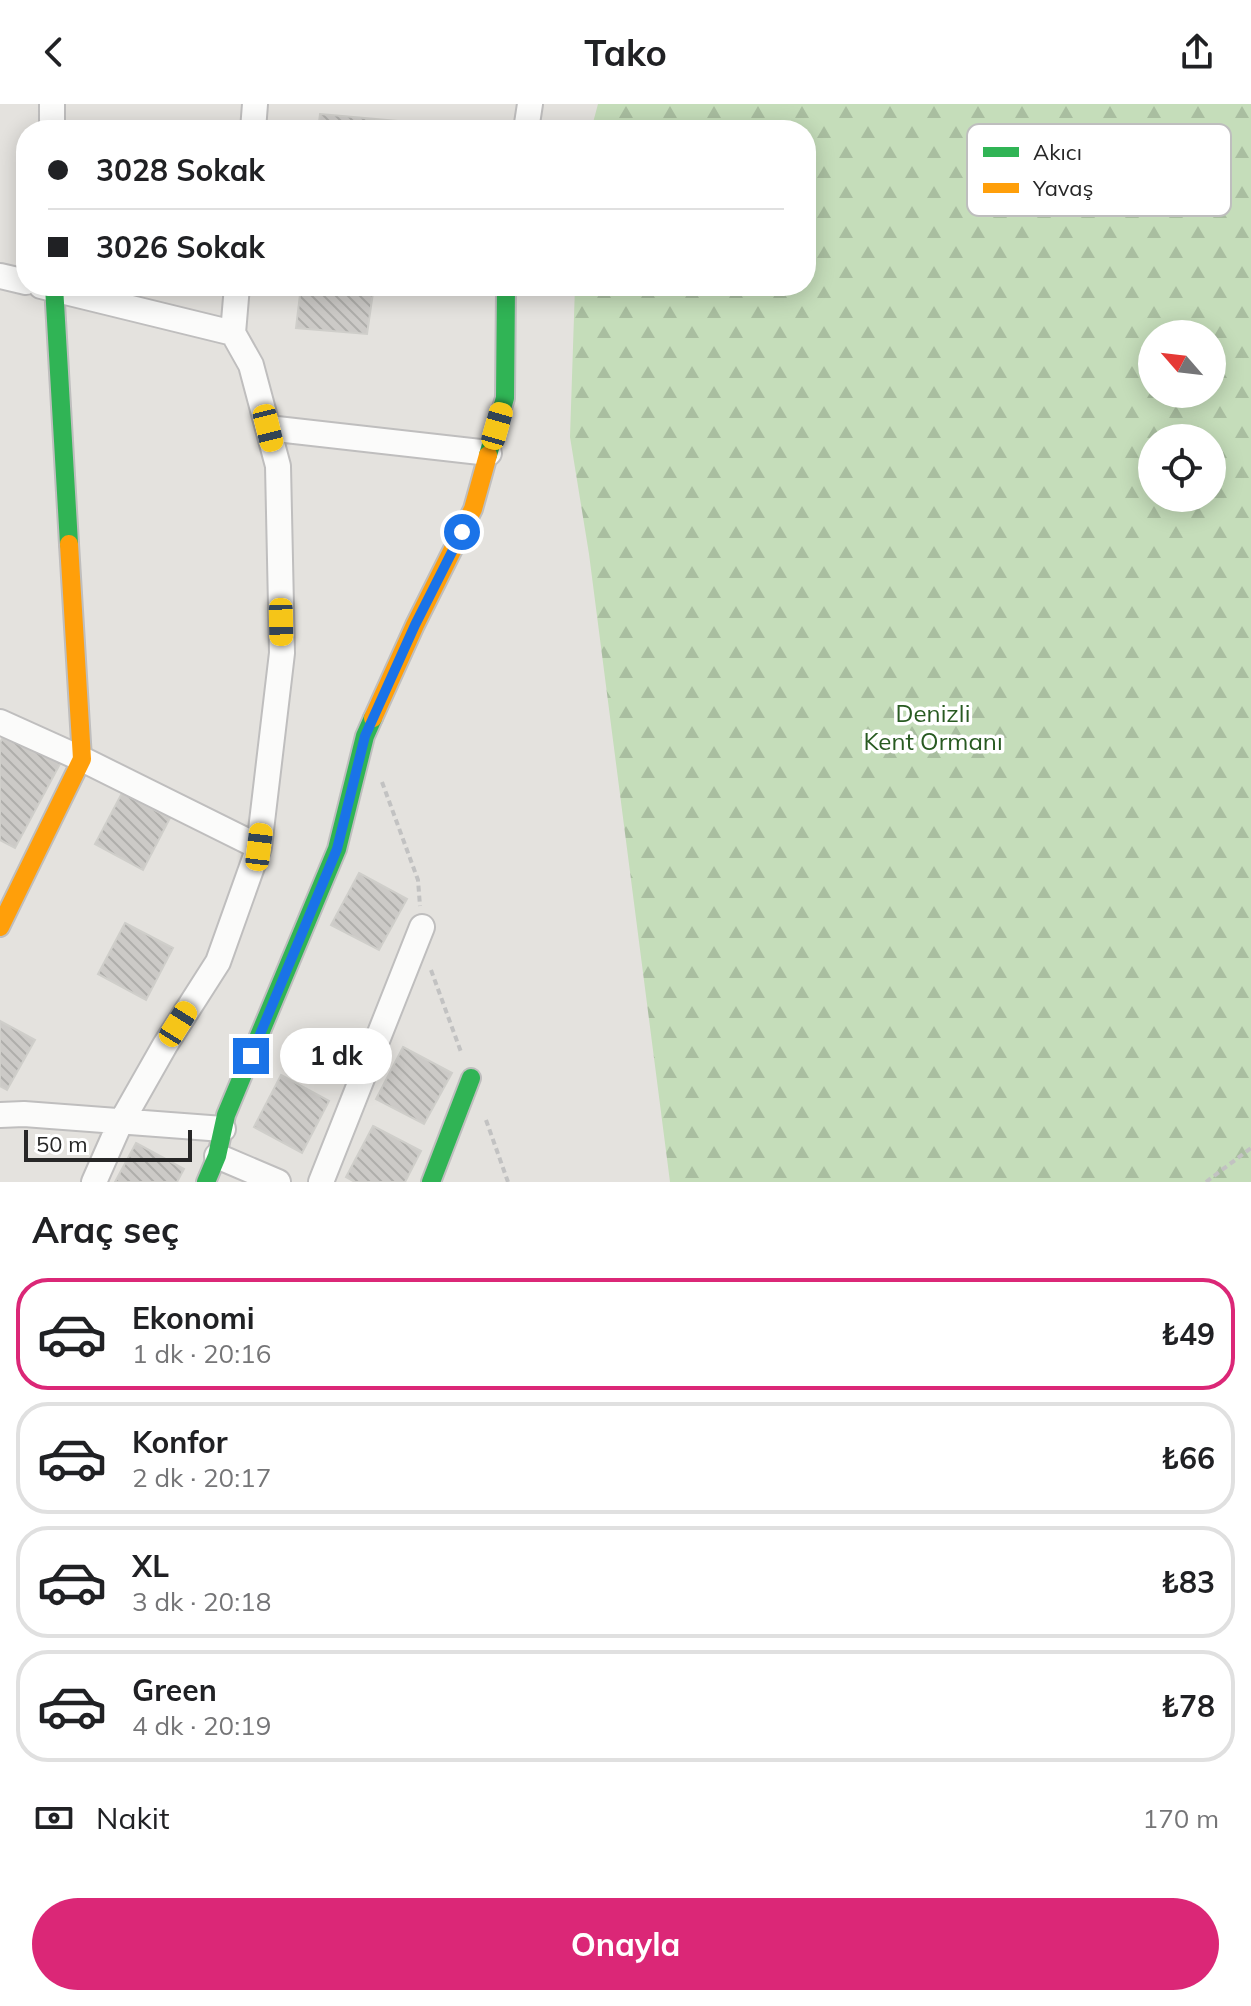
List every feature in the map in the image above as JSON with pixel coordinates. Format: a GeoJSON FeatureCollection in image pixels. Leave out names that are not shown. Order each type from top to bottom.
{"type":"FeatureCollection","features":[{"type":"Feature","properties":{"kind":"street"},"geometry":{"type":"LineString","coordinates":[[0,927],[82,759],[70,537],[51,296]]}},
{"type":"Feature","properties":{"kind":"street"},"geometry":{"type":"LineString","coordinates":[[86,296],[233,333]]}},
{"type":"Feature","properties":{"kind":"street"},"geometry":{"type":"LineString","coordinates":[[94,1182],[120,1123],[218,962],[259,847],[282,653],[278,466],[251,365],[233,333],[236,296]]}},
{"type":"Feature","properties":{"kind":"street"},"geometry":{"type":"LineString","coordinates":[[206,1182],[217,1156],[226,1115],[337,849],[365,736],[415,625],[473,509],[505,398],[506,296]]}},
{"type":"Feature","properties":{"kind":"street"},"geometry":{"type":"LineString","coordinates":[[268,428],[489,453]]}},
{"type":"Feature","properties":{"kind":"street"},"geometry":{"type":"LineString","coordinates":[[0,722],[259,847]]}},
{"type":"Feature","properties":{"kind":"street"},"geometry":{"type":"LineString","coordinates":[[321,1182],[422,927]]}},
{"type":"Feature","properties":{"kind":"street"},"geometry":{"type":"LineString","coordinates":[[431,1182],[471,1078]]}},
{"type":"Feature","properties":{"kind":"street"},"geometry":{"type":"LineString","coordinates":[[2,1119],[24,1114],[223,1129]]}},
{"type":"Feature","properties":{"kind":"street"},"geometry":{"type":"LineString","coordinates":[[217,1156],[278,1182]]}},
{"type":"Feature","properties":{"kind":"path"},"geometry":{"type":"LineString","coordinates":[[1206,1182],[1251,1148]]}},
{"type":"Feature","properties":{"kind":"green space","name":"Denizli Kent Ormanı"},"geometry":{"type":"Polygon","coordinates":[[[598,104],[1251,104],[1251,1182],[670,1182],[589,554],[570,437],[575,296],[816,296],[816,120],[594,120],[598,104]]]}},
{"type":"Feature","properties":{"kind":"building"},"geometry":{"type":"Polygon","coordinates":[[[320,114],[386,120],[319,120],[320,114]]]}},
{"type":"Feature","properties":{"kind":"building"},"geometry":{"type":"Polygon","coordinates":[[[300,296],[373,296],[367,334],[296,328],[300,296]]]}},
{"type":"Feature","properties":{"kind":"building"},"geometry":{"type":"Polygon","coordinates":[[[5,733],[61,762],[15,848],[0,840],[0,743],[5,733]]]}},
{"type":"Feature","properties":{"kind":"building"},"geometry":{"type":"Polygon","coordinates":[[[122,793],[170,818],[143,870],[95,844],[122,793]]]}},
{"type":"Feature","properties":{"kind":"building"},"geometry":{"type":"Polygon","coordinates":[[[359,873],[407,899],[379,950],[331,925],[359,873]]]}},
{"type":"Feature","properties":{"kind":"building"},"geometry":{"type":"Polygon","coordinates":[[[125,923],[173,948],[146,1000],[98,974],[125,923]]]}},
{"type":"Feature","properties":{"kind":"building"},"geometry":{"type":"Polygon","coordinates":[[[0,1021],[35,1040],[7,1090],[0,1086],[0,1021]]]}},
{"type":"Feature","properties":{"kind":"building"},"geometry":{"type":"Polygon","coordinates":[[[403,1047],[452,1073],[424,1124],[376,1099],[403,1047]]]}},
{"type":"Feature","properties":{"kind":"building"},"geometry":{"type":"Polygon","coordinates":[[[281,1075],[329,1101],[302,1153],[254,1127],[281,1075]]]}},
{"type":"Feature","properties":{"kind":"building"},"geometry":{"type":"Polygon","coordinates":[[[373,1126],[421,1151],[405,1182],[355,1182],[346,1177],[373,1126]]]}},
{"type":"Feature","properties":{"kind":"building"},"geometry":{"type":"Polygon","coordinates":[[[136,1143],[184,1169],[177,1182],[115,1182],[136,1143]]]}},
{"type":"Feature","properties":{"kind":"traffic: fast"},"geometry":{"type":"LineString","coordinates":[[55,296],[69,544]]}},
{"type":"Feature","properties":{"kind":"traffic: fast"},"geometry":{"type":"LineString","coordinates":[[488,455],[505,398],[506,296]]}},
{"type":"Feature","properties":{"kind":"traffic: fast"},"geometry":{"type":"LineString","coordinates":[[206,1182],[217,1156],[226,1115],[337,849],[365,736],[373,718]]}},
{"type":"Feature","properties":{"kind":"traffic: fast"},"geometry":{"type":"LineString","coordinates":[[431,1182],[471,1078]]}},
{"type":"Feature","properties":{"kind":"traffic: slow"},"geometry":{"type":"LineString","coordinates":[[373,718],[473,509],[488,455]]}},
{"type":"Feature","properties":{"kind":"traffic: slow"},"geometry":{"type":"LineString","coordinates":[[0,927],[82,759],[69,544]]}},
{"type":"Feature","properties":{"kind":"route"},"geometry":{"type":"LineString","coordinates":[[251,1056],[337,849],[365,736],[415,625],[462,532]]}}]}
